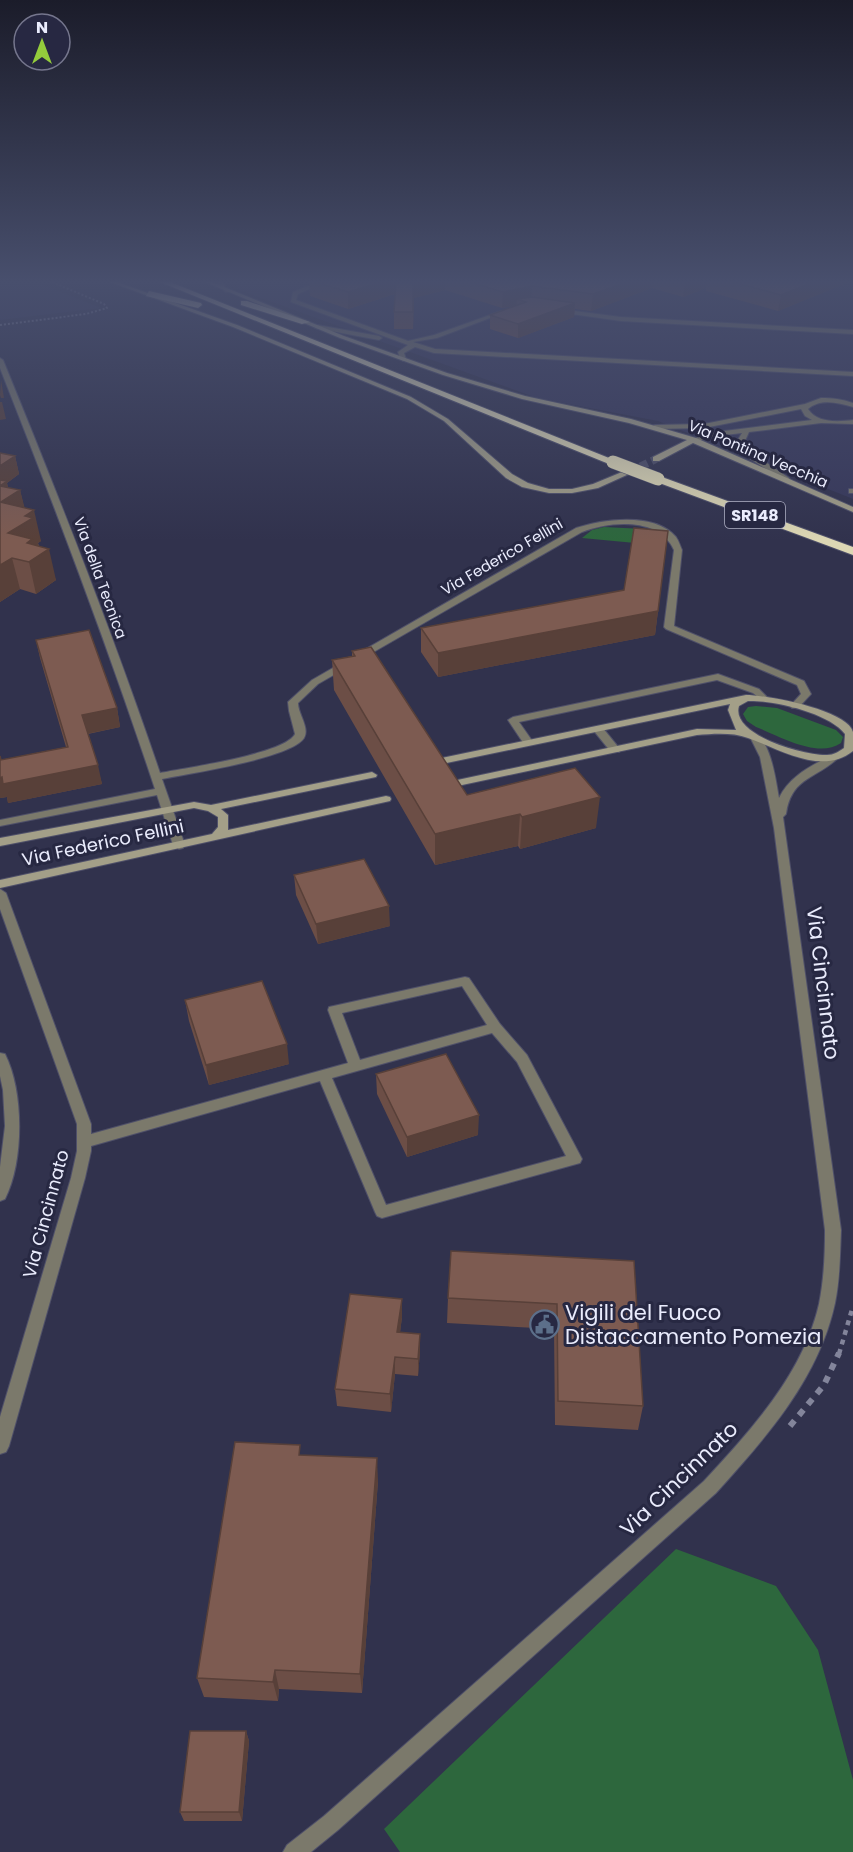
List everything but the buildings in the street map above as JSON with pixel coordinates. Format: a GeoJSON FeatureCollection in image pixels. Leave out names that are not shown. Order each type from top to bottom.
{"type":"FeatureCollection","features":[{"type":"Feature","properties":{"kind":"highway","name":"SR148"},"geometry":{"type":"LineString","coordinates":[[378,368],[613,462],[663,475],[853,540]]}},
{"type":"Feature","properties":{"kind":"highway","name":"SR148"},"geometry":{"type":"LineString","coordinates":[[409,368],[626,456],[663,475],[853,551]]}},
{"type":"Feature","properties":{"kind":"street","name":"Via della Tecnica"},"geometry":{"type":"LineString","coordinates":[[3,368],[57,502],[128,693],[179,845]]}},
{"type":"Feature","properties":{"kind":"street"},"geometry":{"type":"LineString","coordinates":[[338,368],[409,398],[446,420],[509,476],[525,486],[549,491],[572,491],[595,486],[625,474]]}},
{"type":"Feature","properties":{"kind":"street","name":"Via Pontina Vecchia"},"geometry":{"type":"LineString","coordinates":[[433,368],[532,400],[655,427],[693,440],[853,510]]}},
{"type":"Feature","properties":{"kind":"street"},"geometry":{"type":"LineString","coordinates":[[751,368],[853,374]]}},
{"type":"Feature","properties":{"kind":"street"},"geometry":{"type":"LineString","coordinates":[[655,427],[704,426],[823,401],[851,404]]}},
{"type":"Feature","properties":{"kind":"street"},"geometry":{"type":"LineString","coordinates":[[805,406],[807,414],[824,421]]}},
{"type":"Feature","properties":{"kind":"street"},"geometry":{"type":"LineString","coordinates":[[656,459],[693,440],[747,430],[824,421],[853,422]]}},
{"type":"Feature","properties":{"kind":"street"},"geometry":{"type":"LineString","coordinates":[[747,430],[740,443],[743,450],[786,480]]}},
{"type":"Feature","properties":{"kind":"street","name":"Via Federico Fellini"},"geometry":{"type":"LineString","coordinates":[[156,777],[266,754],[291,745],[299,739],[301,732],[292,710],[293,702],[315,682],[579,530],[606,522],[644,525],[673,539],[678,550],[669,627],[798,681],[807,693],[795,706]]}},
{"type":"Feature","properties":{"kind":"street"},"geometry":{"type":"LineString","coordinates":[[528,742],[513,720],[718,677],[756,691],[763,698]]}},
{"type":"Feature","properties":{"kind":"street"},"geometry":{"type":"LineString","coordinates":[[746,698],[735,704],[733,710],[739,727],[752,735],[803,754],[833,759],[853,759]]}},
{"type":"Feature","properties":{"kind":"street"},"geometry":{"type":"LineString","coordinates":[[752,735],[704,731],[615,750],[445,773],[528,742],[746,698],[763,698],[795,706],[850,729],[850,747],[844,754],[833,759]]}},
{"type":"Feature","properties":{"kind":"street"},"geometry":{"type":"LineString","coordinates":[[598,729],[615,750]]}},
{"type":"Feature","properties":{"kind":"street","name":"Via Cincinnato"},"geometry":{"type":"LineString","coordinates":[[294,1852],[349,1807],[710,1487],[764,1426],[813,1347],[830,1298],[834,1274],[833,1230],[780,828],[765,757],[752,735]]}},
{"type":"Feature","properties":{"kind":"street","name":"Via Cincinnato"},"geometry":{"type":"LineString","coordinates":[[780,828],[781,804],[788,790],[806,774],[833,759]]}},
{"type":"Feature","properties":{"kind":"street","name":"Via Federico Fellini"},"geometry":{"type":"LineString","coordinates":[[0,842],[166,809],[194,805],[210,808],[372,775]]}},
{"type":"Feature","properties":{"kind":"street"},"geometry":{"type":"LineString","coordinates":[[0,823],[160,791]]}},
{"type":"Feature","properties":{"kind":"street","name":"Via Federico Fellini"},"geometry":{"type":"LineString","coordinates":[[0,884],[386,799]]}},
{"type":"Feature","properties":{"kind":"street"},"geometry":{"type":"LineString","coordinates":[[210,808],[220,813],[225,820],[223,830],[214,837]]}},
{"type":"Feature","properties":{"kind":"street","name":"Via Cincinnato"},"geometry":{"type":"LineString","coordinates":[[0,893],[84,1124],[84,1143],[78,1178],[0,1446]]}},
{"type":"Feature","properties":{"kind":"street"},"geometry":{"type":"LineString","coordinates":[[325,1076],[382,1212],[575,1159],[522,1059],[495,1027],[465,981],[334,1010],[356,1067]]}},
{"type":"Feature","properties":{"kind":"street"},"geometry":{"type":"LineString","coordinates":[[84,1143],[495,1027]]}},
{"type":"Feature","properties":{"kind":"street"},"geometry":{"type":"LineString","coordinates":[[0,1058],[10,1086],[12,1119],[8,1161],[0,1195]]}},
{"type":"Feature","properties":{"kind":"shaded area"},"geometry":{"type":"Polygon","coordinates":[[[455,368],[853,368],[853,499],[658,421],[537,398],[455,368]]]}},
{"type":"Feature","properties":{"kind":"green space"},"geometry":{"type":"Polygon","coordinates":[[[604,527],[644,529],[665,540],[667,546],[582,538],[592,530],[604,527]]]}},
{"type":"Feature","properties":{"kind":"green space"},"geometry":{"type":"Polygon","coordinates":[[[748,707],[777,708],[836,730],[843,737],[841,743],[821,749],[810,747],[756,727],[747,721],[743,714],[748,707]]]}},
{"type":"Feature","properties":{"kind":"green space"},"geometry":{"type":"Polygon","coordinates":[[[676,1549],[776,1586],[818,1650],[853,1780],[853,1852],[400,1852],[384,1829],[676,1549]]]}},
{"type":"Feature","properties":{"kind":"tunnel"},"geometry":{"type":"LineString","coordinates":[[629,472],[656,459]]}},
{"type":"Feature","properties":{"kind":"place","name":"Vigili del Fuoco Distaccamento Pomezia"},"geometry":{"type":"Point","coordinates":[544,1325]}}]}
